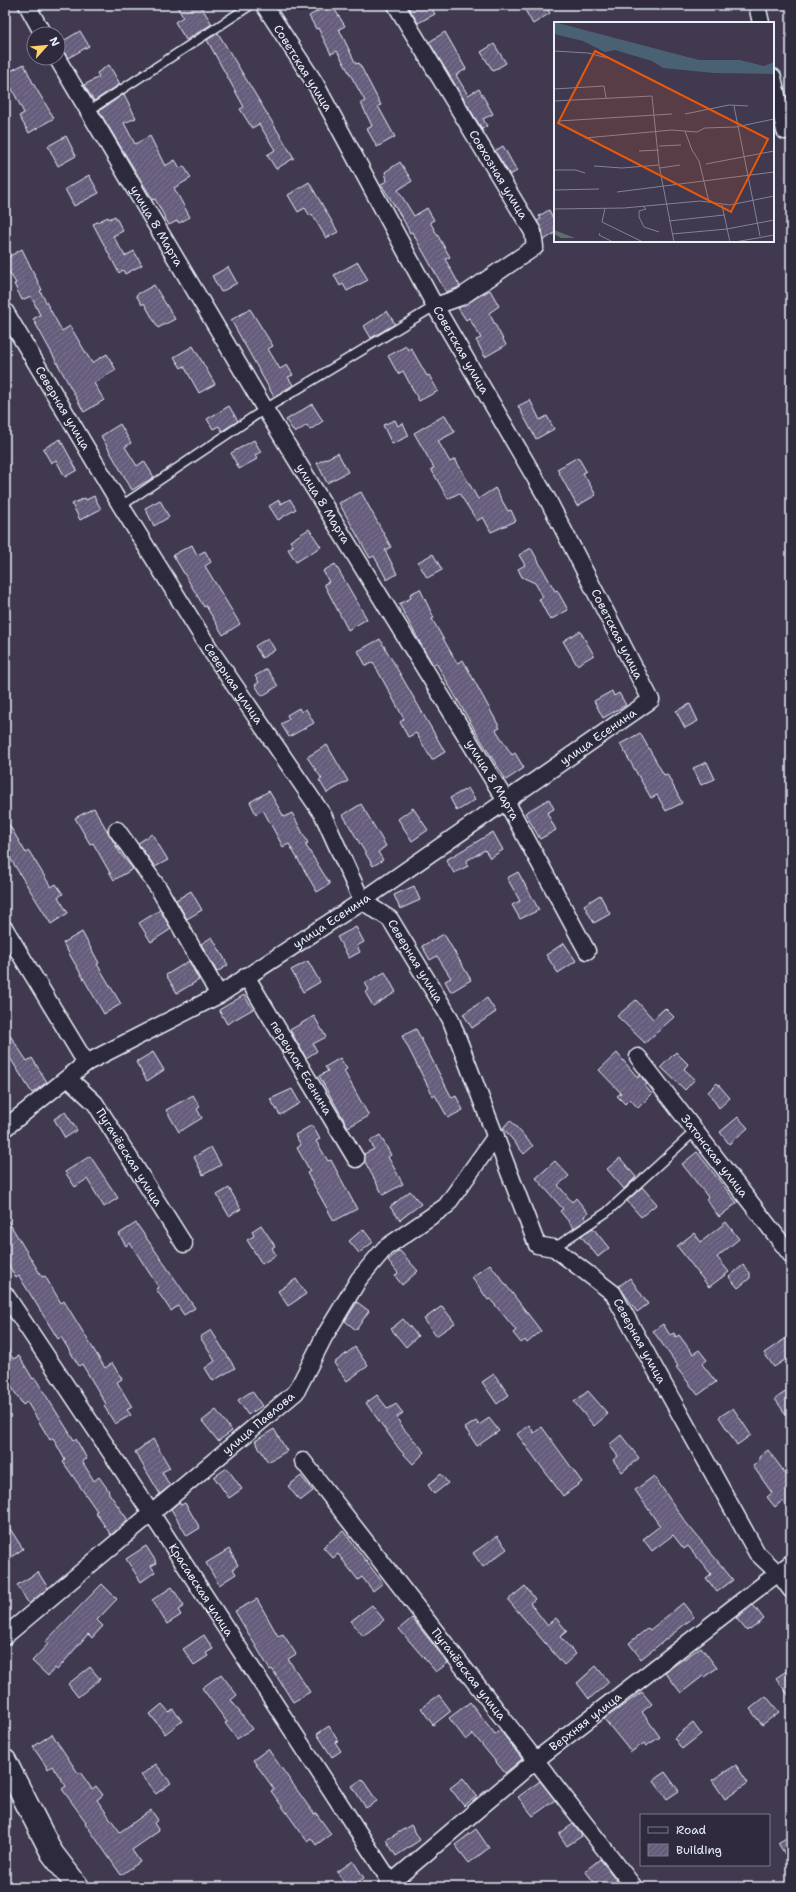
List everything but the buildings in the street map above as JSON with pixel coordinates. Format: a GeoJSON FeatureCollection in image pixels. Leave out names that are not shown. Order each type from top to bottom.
{"type":"FeatureCollection","features":[{"type":"Feature","properties":{"kind":"main road"},"geometry":{"type":"LineString","coordinates":[[5,1761],[10,1787],[52,1853],[78,1887]]}},
{"type":"Feature","properties":{"kind":"street"},"geometry":{"type":"LineString","coordinates":[[27,5],[39,26]]}},
{"type":"Feature","properties":{"kind":"street","name":"Советская улица"},"geometry":{"type":"LineString","coordinates":[[264,5],[315,83],[435,306],[548,500],[651,700]]}},
{"type":"Feature","properties":{"kind":"street","name":"Совхозная улица"},"geometry":{"type":"LineString","coordinates":[[396,5],[533,232],[535,247],[461,297],[435,306]]}},
{"type":"Feature","properties":{"kind":"street"},"geometry":{"type":"LineString","coordinates":[[757,5],[761,22]]}},
{"type":"Feature","properties":{"kind":"street","name":"улица 8 Марта"},"geometry":{"type":"LineString","coordinates":[[61,66],[87,112],[265,408],[506,802],[587,950]]}},
{"type":"Feature","properties":{"kind":"street"},"geometry":{"type":"LineString","coordinates":[[774,81],[785,131]]}},
{"type":"Feature","properties":{"kind":"street","name":"Северная улица"},"geometry":{"type":"LineString","coordinates":[[5,311],[121,506],[213,654],[323,816],[362,901],[390,919],[450,1018],[537,1245],[554,1248],[613,1293],[757,1553],[778,1574],[791,1590]]}},
{"type":"Feature","properties":{"kind":"street","name":"улица Есенина"},"geometry":{"type":"LineString","coordinates":[[5,1128],[86,1063],[219,995],[362,901],[651,700]]}},
{"type":"Feature","properties":{"kind":"street"},"geometry":{"type":"LineString","coordinates":[[117,830],[159,889],[219,995]]}},
{"type":"Feature","properties":{"kind":"street"},"geometry":{"type":"LineString","coordinates":[[5,929],[86,1063]]}},
{"type":"Feature","properties":{"kind":"street","name":"переулок Есенина"},"geometry":{"type":"LineString","coordinates":[[246,976],[356,1159]]}},
{"type":"Feature","properties":{"kind":"street","name":"Затонская улица"},"geometry":{"type":"LineString","coordinates":[[638,1057],[791,1255]]}},
{"type":"Feature","properties":{"kind":"street","name":"Пугачёвская улица"},"geometry":{"type":"LineString","coordinates":[[68,1078],[95,1103],[184,1244]]}},
{"type":"Feature","properties":{"kind":"street","name":"улица Павлова"},"geometry":{"type":"LineString","coordinates":[[5,1636],[296,1392],[324,1337],[359,1279],[385,1248],[446,1206],[496,1136]]}},
{"type":"Feature","properties":{"kind":"street","name":"Красавская улица"},"geometry":{"type":"LineString","coordinates":[[5,1294],[151,1513],[390,1886]]}},
{"type":"Feature","properties":{"kind":"street","name":"Пугачёвская улица"},"geometry":{"type":"LineString","coordinates":[[303,1461],[634,1887]]}},
{"type":"Feature","properties":{"kind":"street","name":"Верхняя улица"},"geometry":{"type":"LineString","coordinates":[[390,1886],[536,1760],[791,1563]]}},
{"type":"Feature","properties":{"kind":"lane"},"geometry":{"type":"LineString","coordinates":[[87,112],[251,5]]}},
{"type":"Feature","properties":{"kind":"lane"},"geometry":{"type":"LineString","coordinates":[[121,506],[265,408],[435,306]]}},
{"type":"Feature","properties":{"kind":"lane"},"geometry":{"type":"LineString","coordinates":[[554,1248],[607,1212],[695,1131]]}}]}
